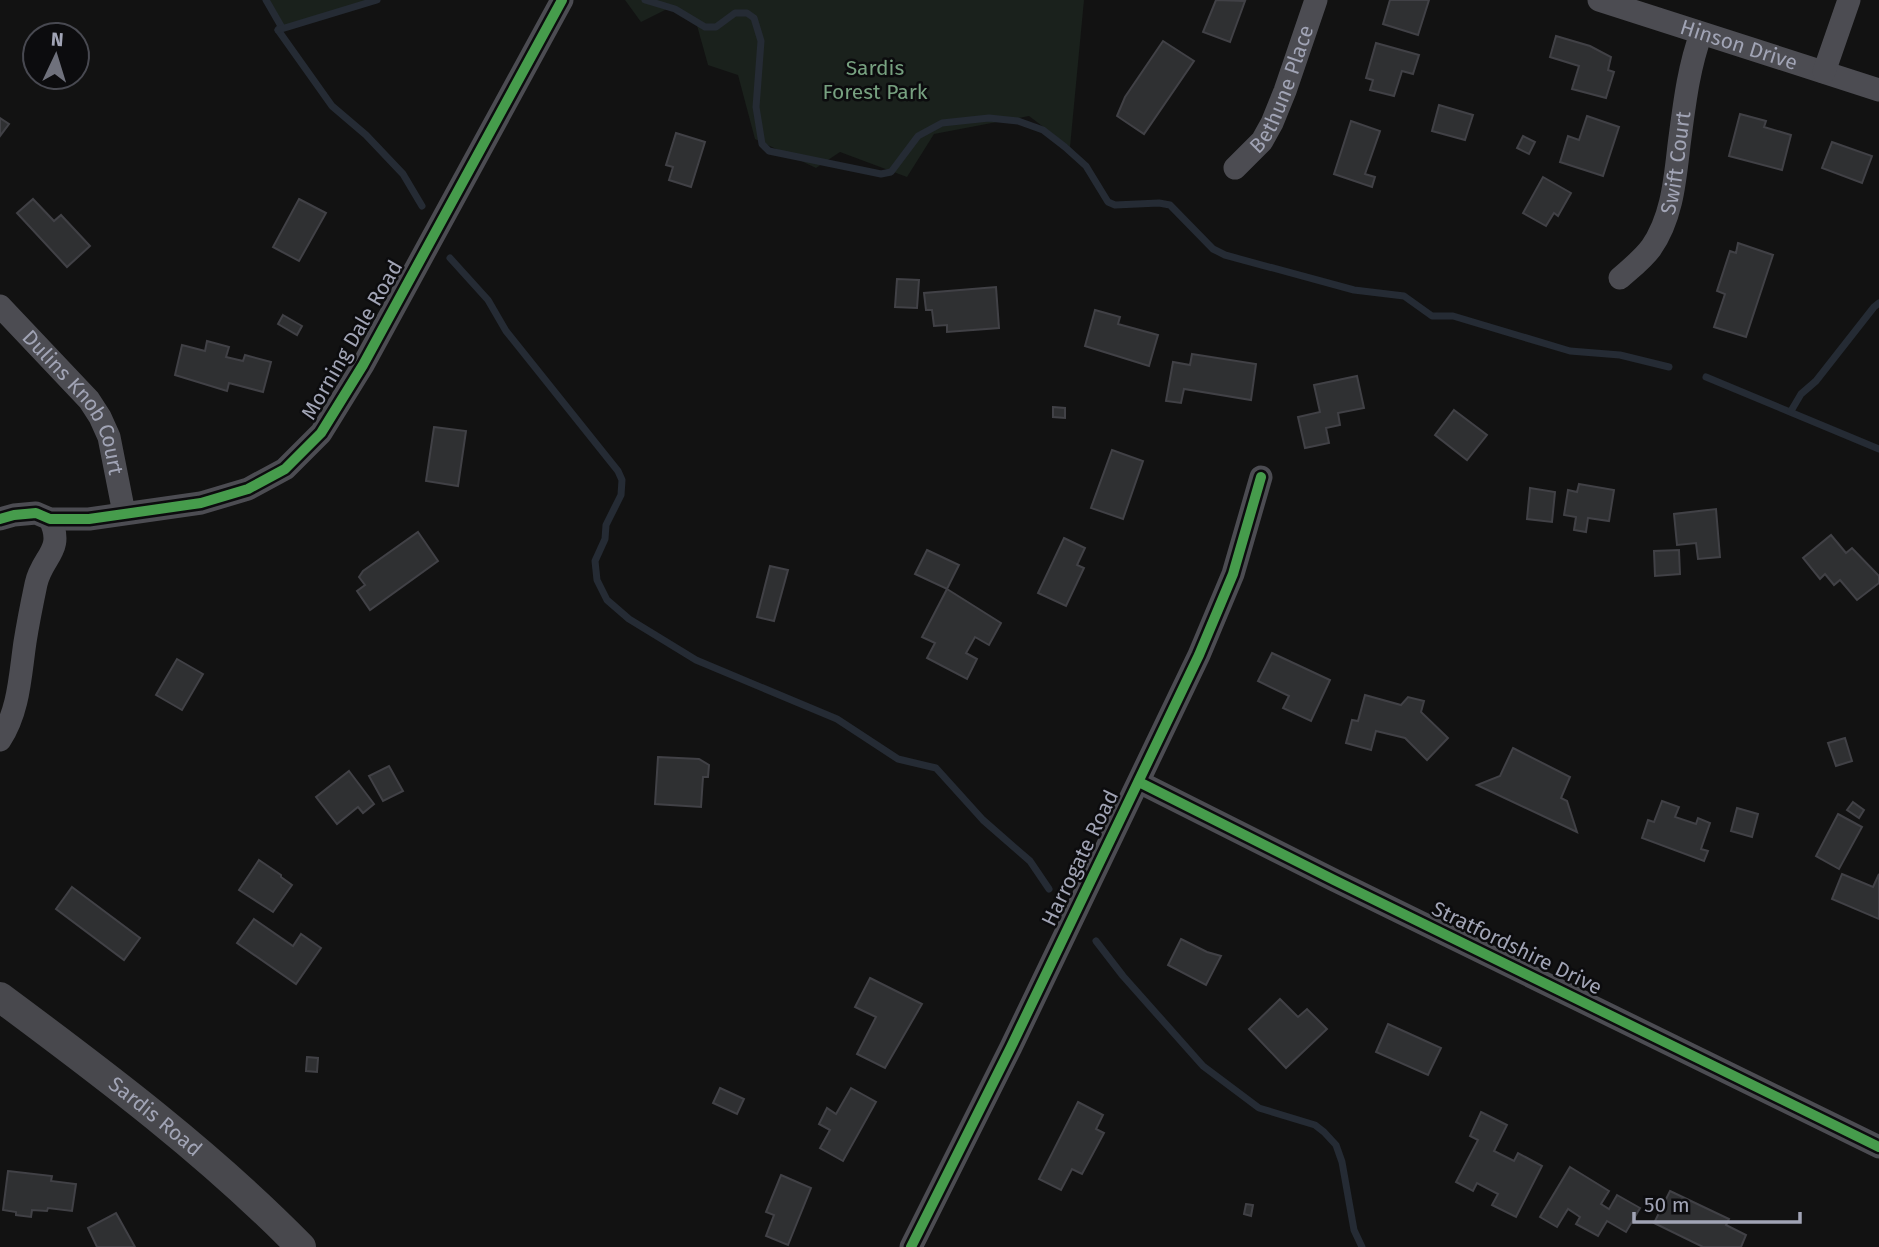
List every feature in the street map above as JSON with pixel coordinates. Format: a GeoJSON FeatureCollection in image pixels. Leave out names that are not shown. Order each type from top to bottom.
{"type":"FeatureCollection","features":[{"type":"Feature","properties":{"kind":"main road","name":"Sardis Road"},"geometry":{"type":"LineString","coordinates":[[0,997],[140,1102],[264,1209],[302,1247]]}},
{"type":"Feature","properties":{"kind":"street","name":"Morning Dale Road"},"geometry":{"type":"LineString","coordinates":[[0,519],[14,514],[36,513],[50,519],[89,519],[201,503],[248,489],[285,469],[321,433],[363,365],[562,0]]}},
{"type":"Feature","properties":{"kind":"street","name":"Bethune Place"},"geometry":{"type":"LineString","coordinates":[[1235,169],[1262,141],[1272,123],[1316,0]]}},
{"type":"Feature","properties":{"kind":"street","name":"Hinson Drive"},"geometry":{"type":"LineString","coordinates":[[1599,0],[1879,90]]}},
{"type":"Feature","properties":{"kind":"street"},"geometry":{"type":"LineString","coordinates":[[1824,72],[1849,0]]}},
{"type":"Feature","properties":{"kind":"street","name":"Swift Court"},"geometry":{"type":"LineString","coordinates":[[1620,278],[1639,262],[1651,247],[1669,209],[1685,98],[1701,34]]}},
{"type":"Feature","properties":{"kind":"street","name":"Dulins Knob Court"},"geometry":{"type":"LineString","coordinates":[[0,306],[89,400],[100,417],[109,437],[124,513]]}},
{"type":"Feature","properties":{"kind":"street","name":"Harrogate Road"},"geometry":{"type":"LineString","coordinates":[[911,1247],[1011,1047],[1199,655],[1233,574],[1261,477]]}},
{"type":"Feature","properties":{"kind":"street"},"geometry":{"type":"LineString","coordinates":[[0,740],[11,720],[19,690],[37,579],[55,544],[56,532],[50,519]]}},
{"type":"Feature","properties":{"kind":"street","name":"Stratfordshire Drive"},"geometry":{"type":"LineString","coordinates":[[1139,782],[1879,1147]]}},
{"type":"Feature","properties":{"kind":"green space"},"geometry":{"type":"Polygon","coordinates":[[[266,0],[377,0],[278,30],[281,25],[266,0]]]}},
{"type":"Feature","properties":{"kind":"green space","name":"Sardis Forest Park"},"geometry":{"type":"Polygon","coordinates":[[[625,0],[1084,0],[1070,147],[1029,116],[934,134],[907,177],[840,152],[816,168],[755,139],[738,75],[708,65],[695,18],[671,7],[641,22],[625,0]]]}},
{"type":"Feature","properties":{"kind":"building"},"geometry":{"type":"Polygon","coordinates":[[[1216,0],[1245,1],[1230,42],[1203,32],[1216,0]]]}},
{"type":"Feature","properties":{"kind":"building"},"geometry":{"type":"Polygon","coordinates":[[[1390,0],[1429,0],[1418,35],[1383,24],[1390,0]]]}},
{"type":"Feature","properties":{"kind":"building"},"geometry":{"type":"Polygon","coordinates":[[[1556,36],[1590,46],[1611,57],[1608,70],[1614,72],[1606,98],[1572,89],[1579,66],[1550,57],[1556,36]]]}},
{"type":"Feature","properties":{"kind":"building"},"geometry":{"type":"Polygon","coordinates":[[[1163,41],[1194,61],[1144,134],[1117,116],[1125,97],[1163,41]]]}},
{"type":"Feature","properties":{"kind":"building"},"geometry":{"type":"Polygon","coordinates":[[[1376,43],[1419,55],[1413,74],[1402,71],[1394,96],[1370,90],[1373,80],[1366,78],[1376,43]]]}},
{"type":"Feature","properties":{"kind":"building"},"geometry":{"type":"Polygon","coordinates":[[[1439,105],[1473,115],[1465,140],[1432,131],[1439,105]]]}},
{"type":"Feature","properties":{"kind":"building"},"geometry":{"type":"Polygon","coordinates":[[[1740,114],[1766,121],[1764,127],[1791,135],[1782,170],[1729,156],[1740,114]]]}},
{"type":"Feature","properties":{"kind":"building"},"geometry":{"type":"Polygon","coordinates":[[[1587,116],[1619,127],[1603,176],[1560,162],[1568,136],[1579,140],[1587,116]]]}},
{"type":"Feature","properties":{"kind":"building"},"geometry":{"type":"Polygon","coordinates":[[[0,118],[9,124],[0,136],[0,118]]]}},
{"type":"Feature","properties":{"kind":"building"},"geometry":{"type":"Polygon","coordinates":[[[1351,121],[1380,131],[1365,174],[1375,177],[1372,187],[1334,174],[1351,121]]]}},
{"type":"Feature","properties":{"kind":"building"},"geometry":{"type":"Polygon","coordinates":[[[676,133],[705,142],[691,187],[669,180],[673,167],[666,165],[676,133]]]}},
{"type":"Feature","properties":{"kind":"building"},"geometry":{"type":"Polygon","coordinates":[[[1523,136],[1535,142],[1529,154],[1517,148],[1523,136]]]}},
{"type":"Feature","properties":{"kind":"building"},"geometry":{"type":"Polygon","coordinates":[[[1832,142],[1872,156],[1862,183],[1822,168],[1832,142]]]}},
{"type":"Feature","properties":{"kind":"building"},"geometry":{"type":"Polygon","coordinates":[[[1543,177],[1571,193],[1558,216],[1554,213],[1546,226],[1523,213],[1543,177]]]}},
{"type":"Feature","properties":{"kind":"building"},"geometry":{"type":"Polygon","coordinates":[[[33,199],[54,221],[61,215],[90,246],[67,267],[17,213],[33,199]]]}},
{"type":"Feature","properties":{"kind":"building"},"geometry":{"type":"Polygon","coordinates":[[[299,199],[326,213],[299,261],[273,247],[299,199]]]}},
{"type":"Feature","properties":{"kind":"building"},"geometry":{"type":"Polygon","coordinates":[[[1738,243],[1773,255],[1746,337],[1714,327],[1725,294],[1717,291],[1730,251],[1736,253],[1738,243]]]}},
{"type":"Feature","properties":{"kind":"building"},"geometry":{"type":"Polygon","coordinates":[[[897,279],[919,280],[917,308],[895,307],[897,279]]]}},
{"type":"Feature","properties":{"kind":"building"},"geometry":{"type":"Polygon","coordinates":[[[996,287],[999,328],[947,332],[947,325],[934,326],[932,310],[926,310],[924,293],[996,287]]]}},
{"type":"Feature","properties":{"kind":"building"},"geometry":{"type":"Polygon","coordinates":[[[1095,310],[1120,317],[1118,324],[1158,335],[1149,366],[1085,346],[1095,310]]]}},
{"type":"Feature","properties":{"kind":"building"},"geometry":{"type":"Polygon","coordinates":[[[283,315],[302,326],[297,335],[278,324],[283,315]]]}},
{"type":"Feature","properties":{"kind":"building"},"geometry":{"type":"Polygon","coordinates":[[[207,341],[229,347],[226,357],[243,361],[245,355],[271,362],[263,392],[229,383],[227,391],[175,375],[182,345],[205,351],[207,341]]]}},
{"type":"Feature","properties":{"kind":"building"},"geometry":{"type":"Polygon","coordinates":[[[1192,354],[1256,364],[1251,400],[1184,389],[1181,403],[1166,401],[1173,362],[1190,365],[1192,354]]]}},
{"type":"Feature","properties":{"kind":"building"},"geometry":{"type":"Polygon","coordinates":[[[1357,376],[1364,408],[1338,413],[1340,425],[1326,428],[1329,443],[1305,448],[1298,417],[1320,412],[1314,385],[1357,376]]]}},
{"type":"Feature","properties":{"kind":"building"},"geometry":{"type":"Polygon","coordinates":[[[1053,407],[1065,408],[1065,418],[1053,417],[1053,407]]]}},
{"type":"Feature","properties":{"kind":"building"},"geometry":{"type":"Polygon","coordinates":[[[1454,410],[1487,435],[1467,460],[1435,435],[1454,410]]]}},
{"type":"Feature","properties":{"kind":"building"},"geometry":{"type":"Polygon","coordinates":[[[434,427],[466,431],[458,486],[426,481],[434,427]]]}},
{"type":"Feature","properties":{"kind":"building"},"geometry":{"type":"Polygon","coordinates":[[[1112,450],[1143,461],[1123,519],[1091,508],[1112,450]]]}},
{"type":"Feature","properties":{"kind":"building"},"geometry":{"type":"Polygon","coordinates":[[[1579,484],[1614,490],[1609,521],[1588,518],[1586,532],[1574,530],[1576,517],[1564,515],[1568,490],[1577,492],[1579,484]]]}},
{"type":"Feature","properties":{"kind":"building"},"geometry":{"type":"Polygon","coordinates":[[[1530,488],[1555,492],[1552,522],[1527,519],[1530,488]]]}},
{"type":"Feature","properties":{"kind":"building"},"geometry":{"type":"Polygon","coordinates":[[[1716,509],[1720,557],[1698,559],[1696,543],[1677,545],[1674,514],[1716,509]]]}},
{"type":"Feature","properties":{"kind":"building"},"geometry":{"type":"Polygon","coordinates":[[[418,532],[438,561],[370,610],[357,591],[365,585],[359,577],[363,571],[418,532]]]}},
{"type":"Feature","properties":{"kind":"building"},"geometry":{"type":"Polygon","coordinates":[[[1831,535],[1846,553],[1852,548],[1879,576],[1879,583],[1857,600],[1840,580],[1834,585],[1825,574],[1820,579],[1803,558],[1831,535]]]}},
{"type":"Feature","properties":{"kind":"building"},"geometry":{"type":"Polygon","coordinates":[[[1064,538],[1085,548],[1077,565],[1084,568],[1066,606],[1038,593],[1064,538]]]}},
{"type":"Feature","properties":{"kind":"building"},"geometry":{"type":"Polygon","coordinates":[[[927,550],[959,565],[947,589],[915,574],[927,550]]]}},
{"type":"Feature","properties":{"kind":"building"},"geometry":{"type":"Polygon","coordinates":[[[1679,550],[1680,574],[1655,576],[1654,551],[1679,550]]]}},
{"type":"Feature","properties":{"kind":"building"},"geometry":{"type":"Polygon","coordinates":[[[770,566],[788,570],[774,621],[757,617],[770,566]]]}},
{"type":"Feature","properties":{"kind":"building"},"geometry":{"type":"Polygon","coordinates":[[[947,589],[1001,623],[989,645],[975,637],[966,653],[977,659],[967,679],[927,658],[935,643],[922,637],[947,589]]]}},
{"type":"Feature","properties":{"kind":"building"},"geometry":{"type":"Polygon","coordinates":[[[1272,653],[1330,680],[1311,721],[1283,708],[1289,696],[1258,681],[1272,653]]]}},
{"type":"Feature","properties":{"kind":"building"},"geometry":{"type":"Polygon","coordinates":[[[177,659],[203,674],[182,710],[156,695],[177,659]]]}},
{"type":"Feature","properties":{"kind":"building"},"geometry":{"type":"Polygon","coordinates":[[[1365,695],[1401,705],[1408,697],[1424,701],[1421,712],[1448,738],[1427,760],[1405,738],[1376,731],[1371,750],[1346,743],[1352,720],[1358,721],[1365,695]]]}},
{"type":"Feature","properties":{"kind":"building"},"geometry":{"type":"Polygon","coordinates":[[[1845,738],[1852,761],[1836,766],[1828,743],[1845,738]]]}},
{"type":"Feature","properties":{"kind":"building"},"geometry":{"type":"Polygon","coordinates":[[[1513,748],[1570,777],[1561,798],[1567,801],[1577,832],[1477,785],[1500,776],[1513,748]]]}},
{"type":"Feature","properties":{"kind":"building"},"geometry":{"type":"Polygon","coordinates":[[[658,757],[699,759],[709,765],[708,777],[703,777],[701,807],[655,804],[658,757]]]}},
{"type":"Feature","properties":{"kind":"building"},"geometry":{"type":"Polygon","coordinates":[[[389,766],[403,791],[383,801],[369,776],[389,766]]]}},
{"type":"Feature","properties":{"kind":"building"},"geometry":{"type":"Polygon","coordinates":[[[349,771],[374,804],[363,813],[358,807],[337,824],[316,797],[349,771]]]}},
{"type":"Feature","properties":{"kind":"building"},"geometry":{"type":"Polygon","coordinates":[[[1662,801],[1679,807],[1675,817],[1696,824],[1698,818],[1710,823],[1701,849],[1708,851],[1704,861],[1642,838],[1648,820],[1654,822],[1662,801]]]}},
{"type":"Feature","properties":{"kind":"building"},"geometry":{"type":"Polygon","coordinates":[[[1853,802],[1864,810],[1859,818],[1847,810],[1853,802]]]}},
{"type":"Feature","properties":{"kind":"building"},"geometry":{"type":"Polygon","coordinates":[[[1737,808],[1758,814],[1752,837],[1731,831],[1737,808]]]}},
{"type":"Feature","properties":{"kind":"building"},"geometry":{"type":"Polygon","coordinates":[[[1838,814],[1862,827],[1839,869],[1816,856],[1838,814]]]}},
{"type":"Feature","properties":{"kind":"building"},"geometry":{"type":"Polygon","coordinates":[[[259,860],[292,885],[273,912],[239,890],[259,860]]]}},
{"type":"Feature","properties":{"kind":"building"},"geometry":{"type":"Polygon","coordinates":[[[1842,874],[1873,887],[1879,874],[1879,919],[1832,899],[1842,874]]]}},
{"type":"Feature","properties":{"kind":"building"},"geometry":{"type":"Polygon","coordinates":[[[72,887],[140,938],[124,960],[56,909],[72,887]]]}},
{"type":"Feature","properties":{"kind":"building"},"geometry":{"type":"Polygon","coordinates":[[[254,919],[293,946],[301,934],[321,948],[296,984],[237,943],[254,919]]]}},
{"type":"Feature","properties":{"kind":"building"},"geometry":{"type":"Polygon","coordinates":[[[1181,939],[1221,956],[1206,985],[1168,965],[1181,939]]]}},
{"type":"Feature","properties":{"kind":"building"},"geometry":{"type":"Polygon","coordinates":[[[870,978],[922,1004],[885,1068],[857,1054],[876,1017],[855,1007],[870,978]]]}},
{"type":"Feature","properties":{"kind":"building"},"geometry":{"type":"Polygon","coordinates":[[[1280,999],[1298,1017],[1307,1009],[1327,1029],[1286,1068],[1249,1029],[1280,999]]]}},
{"type":"Feature","properties":{"kind":"building"},"geometry":{"type":"Polygon","coordinates":[[[1388,1024],[1441,1048],[1428,1075],[1376,1052],[1388,1024]]]}},
{"type":"Feature","properties":{"kind":"building"},"geometry":{"type":"Polygon","coordinates":[[[307,1057],[318,1058],[317,1072],[306,1071],[307,1057]]]}},
{"type":"Feature","properties":{"kind":"building"},"geometry":{"type":"Polygon","coordinates":[[[720,1088],[744,1099],[737,1114],[713,1103],[720,1088]]]}},
{"type":"Feature","properties":{"kind":"building"},"geometry":{"type":"Polygon","coordinates":[[[851,1088],[876,1102],[843,1161],[820,1148],[830,1130],[819,1124],[827,1108],[836,1114],[851,1088]]]}},
{"type":"Feature","properties":{"kind":"building"},"geometry":{"type":"Polygon","coordinates":[[[1078,1102],[1103,1115],[1096,1129],[1104,1133],[1082,1174],[1072,1169],[1061,1190],[1039,1179],[1078,1102]]]}},
{"type":"Feature","properties":{"kind":"building"},"geometry":{"type":"Polygon","coordinates":[[[1481,1112],[1507,1125],[1494,1151],[1514,1161],[1518,1153],[1542,1166],[1516,1217],[1492,1205],[1498,1194],[1477,1183],[1473,1191],[1456,1182],[1478,1140],[1470,1136],[1481,1112]]]}},
{"type":"Feature","properties":{"kind":"building"},"geometry":{"type":"Polygon","coordinates":[[[1570,1167],[1609,1191],[1601,1204],[1609,1209],[1617,1195],[1640,1208],[1626,1232],[1607,1221],[1598,1236],[1576,1224],[1580,1217],[1568,1209],[1557,1227],[1540,1217],[1570,1167]]]}},
{"type":"Feature","properties":{"kind":"building"},"geometry":{"type":"Polygon","coordinates":[[[8,1171],[52,1176],[51,1181],[76,1184],[72,1211],[48,1208],[47,1211],[32,1210],[31,1217],[3,1210],[8,1171]]]}},
{"type":"Feature","properties":{"kind":"building"},"geometry":{"type":"Polygon","coordinates":[[[781,1175],[811,1188],[788,1245],[766,1236],[774,1215],[766,1212],[781,1175]]]}},
{"type":"Feature","properties":{"kind":"building"},"geometry":{"type":"Polygon","coordinates":[[[1670,1191],[1729,1219],[1726,1225],[1746,1235],[1741,1247],[1703,1247],[1654,1223],[1670,1191]]]}},
{"type":"Feature","properties":{"kind":"building"},"geometry":{"type":"Polygon","coordinates":[[[1246,1204],[1253,1205],[1251,1216],[1244,1214],[1246,1204]]]}},
{"type":"Feature","properties":{"kind":"building"},"geometry":{"type":"Polygon","coordinates":[[[116,1213],[135,1247],[97,1247],[88,1228],[116,1213]]]}},
{"type":"Feature","properties":{"kind":"waterway"},"geometry":{"type":"LineString","coordinates":[[266,0],[281,26],[278,30],[332,106],[366,135],[403,174],[422,206]]}},
{"type":"Feature","properties":{"kind":"waterway"},"geometry":{"type":"LineString","coordinates":[[278,30],[377,0]]}},
{"type":"Feature","properties":{"kind":"waterway"},"geometry":{"type":"LineString","coordinates":[[645,0],[675,9],[705,27],[716,27],[735,13],[747,13],[754,18],[761,41],[756,107],[762,144],[769,151],[881,174],[891,172],[918,136],[942,123],[989,118],[1018,121],[1043,130],[1065,147],[1086,166],[1108,202],[1115,205],[1170,205],[1213,249],[1225,255],[1354,290],[1404,296],[1432,316],[1453,316],[1570,351],[1620,355],[1669,367]]}},
{"type":"Feature","properties":{"kind":"waterway"},"geometry":{"type":"LineString","coordinates":[[450,258],[488,300],[506,331],[618,471],[622,480],[621,495],[606,525],[605,539],[595,561],[597,580],[607,600],[629,619],[696,660],[837,719],[898,759],[936,768],[983,820],[1030,861],[1049,889]]}},
{"type":"Feature","properties":{"kind":"waterway"},"geometry":{"type":"LineString","coordinates":[[1791,411],[1801,394],[1816,381],[1879,303]]}},
{"type":"Feature","properties":{"kind":"waterway"},"geometry":{"type":"LineString","coordinates":[[1706,377],[1879,449]]}},
{"type":"Feature","properties":{"kind":"waterway"},"geometry":{"type":"LineString","coordinates":[[1096,941],[1123,976],[1203,1066],[1259,1108],[1315,1125],[1336,1145],[1342,1162],[1354,1230],[1362,1247]]}},
{"type":"Feature","properties":{"kind":"cycle path"},"geometry":{"type":"LineString","coordinates":[[0,519],[36,513],[50,519],[89,519],[201,503],[248,489],[285,469],[321,433],[363,365],[562,0]]}},
{"type":"Feature","properties":{"kind":"cycle path"},"geometry":{"type":"LineString","coordinates":[[911,1247],[1011,1047],[1199,655],[1233,574],[1261,477]]}},
{"type":"Feature","properties":{"kind":"cycle path"},"geometry":{"type":"LineString","coordinates":[[1139,782],[1879,1147]]}}]}
